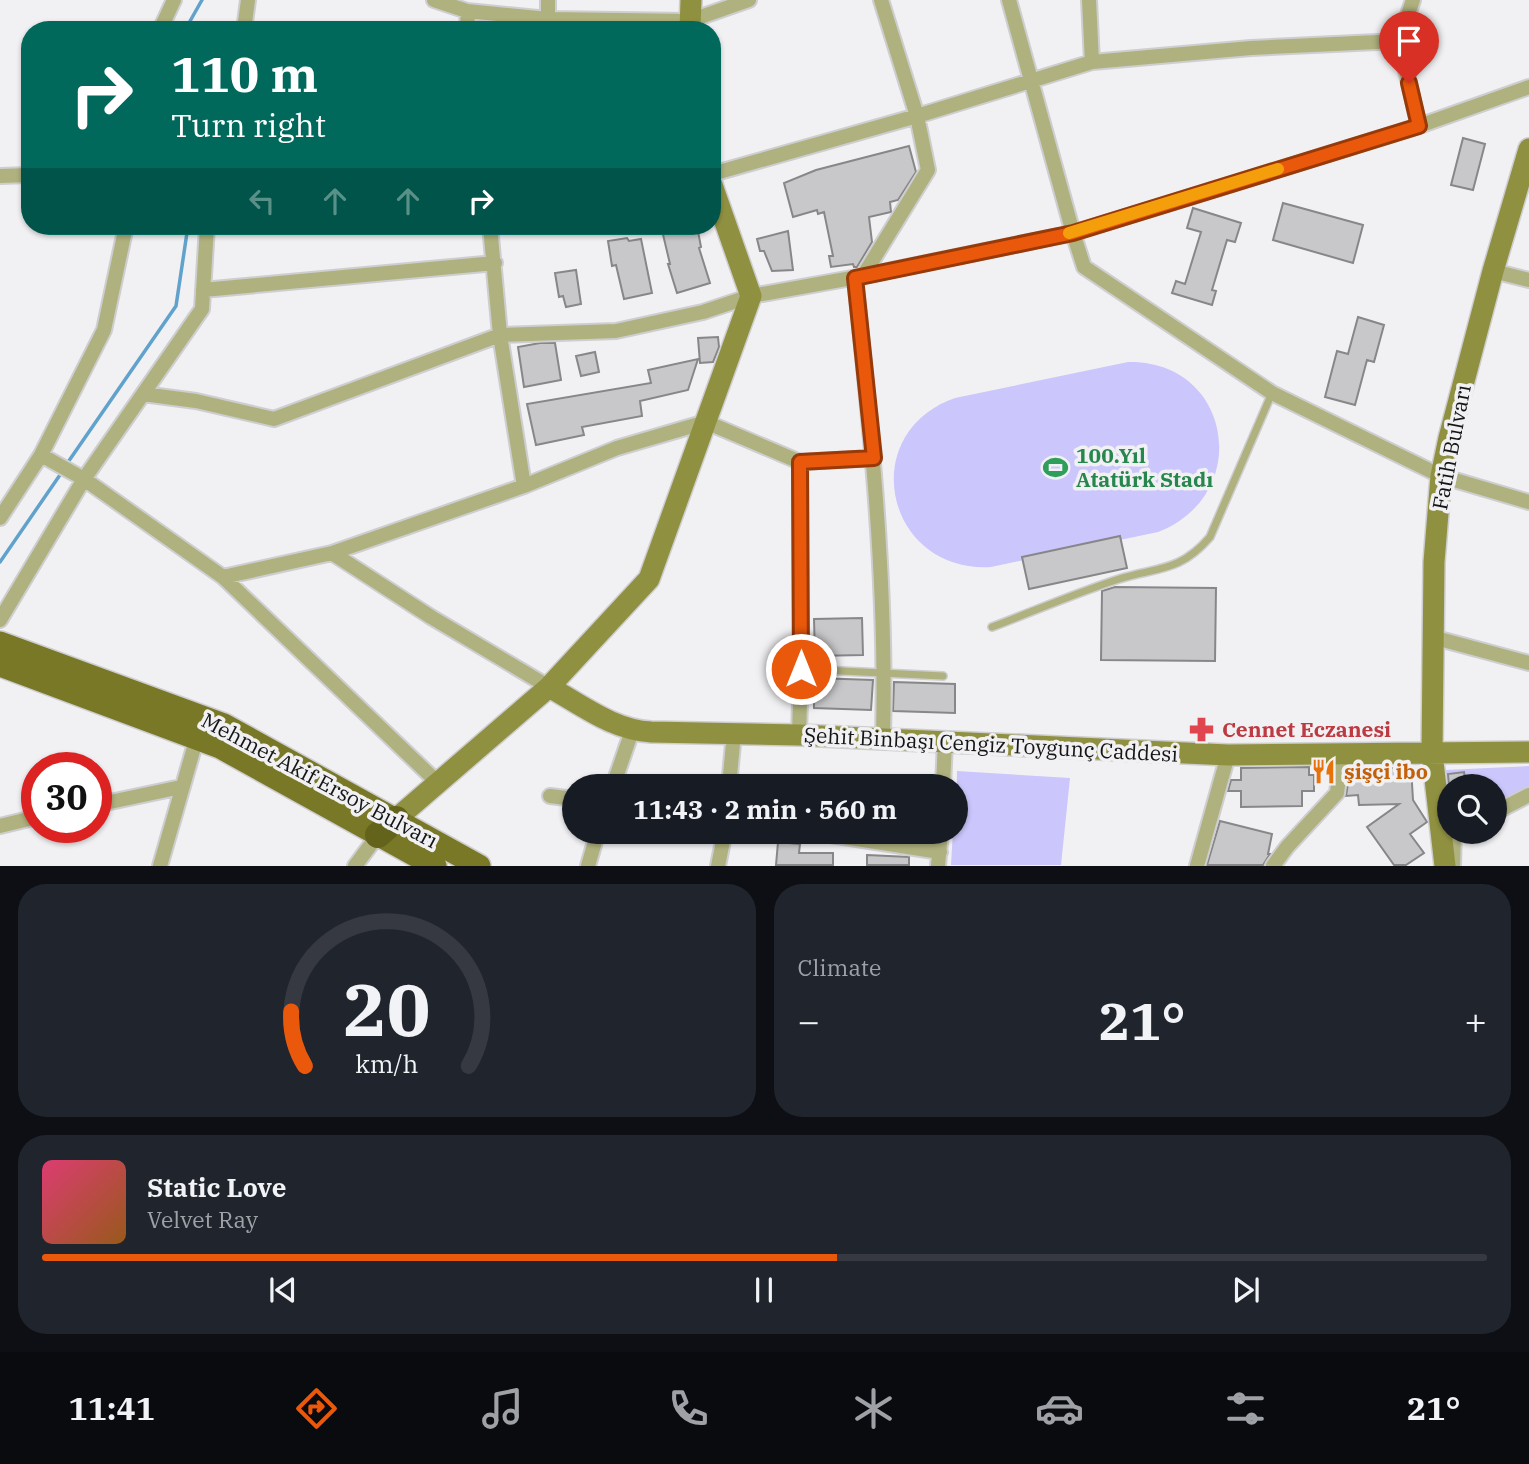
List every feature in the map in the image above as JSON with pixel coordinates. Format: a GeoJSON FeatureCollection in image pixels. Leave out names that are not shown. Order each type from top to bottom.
{"type":"FeatureCollection","features":[{"type":"Feature","properties":{"kind":"main road","name":"Fatih Bulvarı"},"geometry":{"type":"LineString","coordinates":[[1444,866],[1432,753],[1434,562],[1441,476],[1493,271],[1529,150]]}},
{"type":"Feature","properties":{"kind":"main road"},"geometry":{"type":"LineString","coordinates":[[387,827],[549,687],[649,579],[751,296],[721,211]]}},
{"type":"Feature","properties":{"kind":"main road","name":"Mehmet Akif Ersoy Bulvarı"},"geometry":{"type":"LineString","coordinates":[[0,643],[224,724],[387,827],[435,866]]}},
{"type":"Feature","properties":{"kind":"main road","name":"Mehmet Akif Ersoy Bulvarı"},"geometry":{"type":"LineString","coordinates":[[0,665],[197,737],[387,827],[479,866]]}},
{"type":"Feature","properties":{"kind":"main road","name":"Şehit Binbaşı Cengiz Toygunç Caddesi"},"geometry":{"type":"LineString","coordinates":[[549,687],[632,731],[883,738],[1228,755],[1529,752]]}},
{"type":"Feature","properties":{"kind":"street"},"geometry":{"type":"LineString","coordinates":[[164,21],[174,0]]}},
{"type":"Feature","properties":{"kind":"street"},"geometry":{"type":"LineString","coordinates":[[245,21],[248,0]]}},
{"type":"Feature","properties":{"kind":"street"},"geometry":{"type":"LineString","coordinates":[[434,0],[467,10],[548,19],[690,17],[748,0]]}},
{"type":"Feature","properties":{"kind":"street"},"geometry":{"type":"LineString","coordinates":[[548,0],[548,19]]}},
{"type":"Feature","properties":{"kind":"street"},"geometry":{"type":"LineString","coordinates":[[881,0],[917,116],[928,170],[859,277],[874,458],[884,673],[883,738]]}},
{"type":"Feature","properties":{"kind":"street"},"geometry":{"type":"LineString","coordinates":[[1009,0],[1084,267],[1272,393],[1441,476],[1529,502]]}},
{"type":"Feature","properties":{"kind":"street"},"geometry":{"type":"LineString","coordinates":[[1088,0],[1092,62]]}},
{"type":"Feature","properties":{"kind":"street"},"geometry":{"type":"LineString","coordinates":[[1413,0],[1399,41],[1419,126]]}},
{"type":"Feature","properties":{"kind":"street"},"geometry":{"type":"LineString","coordinates":[[467,10],[468,21]]}},
{"type":"Feature","properties":{"kind":"street"},"geometry":{"type":"LineString","coordinates":[[721,171],[917,116],[1092,62],[1251,48],[1399,41]]}},
{"type":"Feature","properties":{"kind":"street"},"geometry":{"type":"LineString","coordinates":[[143,394],[196,401],[274,419],[500,335],[616,331],[703,312],[751,296],[1073,233],[1419,126],[1529,87]]}},
{"type":"Feature","properties":{"kind":"street"},"geometry":{"type":"LineString","coordinates":[[0,176],[21,175]]}},
{"type":"Feature","properties":{"kind":"street"},"geometry":{"type":"LineString","coordinates":[[1,514],[41,455],[104,330],[124,235]]}},
{"type":"Feature","properties":{"kind":"street"},"geometry":{"type":"LineString","coordinates":[[0,620],[84,479],[202,309],[206,235]]}},
{"type":"Feature","properties":{"kind":"street"},"geometry":{"type":"LineString","coordinates":[[491,235],[500,335],[524,486]]}},
{"type":"Feature","properties":{"kind":"street"},"geometry":{"type":"LineString","coordinates":[[203,290],[495,262]]}},
{"type":"Feature","properties":{"kind":"street"},"geometry":{"type":"LineString","coordinates":[[1493,271],[1529,281]]}},
{"type":"Feature","properties":{"kind":"street"},"geometry":{"type":"LineString","coordinates":[[223,578],[332,553],[524,486],[617,448],[706,422],[800,462],[874,458]]}},
{"type":"Feature","properties":{"kind":"street"},"geometry":{"type":"LineString","coordinates":[[41,455],[84,479],[223,578],[437,782]]}},
{"type":"Feature","properties":{"kind":"street"},"geometry":{"type":"LineString","coordinates":[[799,735],[800,462]]}},
{"type":"Feature","properties":{"kind":"street"},"geometry":{"type":"LineString","coordinates":[[332,553],[431,617],[549,687]]}},
{"type":"Feature","properties":{"kind":"street"},"geometry":{"type":"LineString","coordinates":[[1432,637],[1529,663]]}},
{"type":"Feature","properties":{"kind":"street"},"geometry":{"type":"LineString","coordinates":[[617,774],[632,731]]}},
{"type":"Feature","properties":{"kind":"street"},"geometry":{"type":"LineString","coordinates":[[730,774],[734,733]]}},
{"type":"Feature","properties":{"kind":"street"},"geometry":{"type":"LineString","coordinates":[[160,866],[197,737]]}},
{"type":"Feature","properties":{"kind":"street"},"geometry":{"type":"LineString","coordinates":[[944,774],[945,741]]}},
{"type":"Feature","properties":{"kind":"street"},"geometry":{"type":"LineString","coordinates":[[1273,866],[1337,793],[1342,754]]}},
{"type":"Feature","properties":{"kind":"street"},"geometry":{"type":"LineString","coordinates":[[1197,866],[1228,755]]}},
{"type":"Feature","properties":{"kind":"street"},"geometry":{"type":"LineString","coordinates":[[112,802],[181,787]]}},
{"type":"Feature","properties":{"kind":"street"},"geometry":{"type":"LineString","coordinates":[[1507,806],[1529,795]]}},
{"type":"Feature","properties":{"kind":"street"},"geometry":{"type":"LineString","coordinates":[[550,796],[562,798]]}},
{"type":"Feature","properties":{"kind":"street"},"geometry":{"type":"LineString","coordinates":[[0,826],[21,821]]}},
{"type":"Feature","properties":{"kind":"street"},"geometry":{"type":"LineString","coordinates":[[355,866],[387,827]]}},
{"type":"Feature","properties":{"kind":"street"},"geometry":{"type":"LineString","coordinates":[[588,866],[594,844]]}},
{"type":"Feature","properties":{"kind":"street"},"geometry":{"type":"LineString","coordinates":[[719,866],[723,844]]}},
{"type":"Feature","properties":{"kind":"street"},"geometry":{"type":"LineString","coordinates":[[867,844],[939,859]]}},
{"type":"Feature","properties":{"kind":"street"},"geometry":{"type":"LineString","coordinates":[[1453,866],[1454,844]]}},
{"type":"Feature","properties":{"kind":"lane"},"geometry":{"type":"LineString","coordinates":[[992,627],[1120,579],[1173,566],[1200,548],[1210,537],[1272,393]]}},
{"type":"Feature","properties":{"kind":"lane"},"geometry":{"type":"LineString","coordinates":[[801,669],[943,676]]}},
{"type":"Feature","properties":{"kind":"shaded area","name":"100.Yıl Atatürk Stadı"},"geometry":{"type":"Polygon","coordinates":[[[1128,362],[1163,367],[1190,383],[1209,405],[1218,432],[1218,461],[1208,490],[1189,514],[1158,532],[991,567],[955,563],[927,548],[907,525],[896,498],[894,468],[904,440],[923,416],[955,398],[1128,362]]]}},
{"type":"Feature","properties":{"kind":"shaded area"},"geometry":{"type":"Polygon","coordinates":[[[1529,766],[1529,795],[1507,807],[1507,774],[1446,774],[1445,770],[1529,766]]]}},
{"type":"Feature","properties":{"kind":"shaded area"},"geometry":{"type":"Polygon","coordinates":[[[957,771],[1070,778],[1061,865],[951,865],[952,844],[968,844],[968,774],[957,774],[957,771]]]}},
{"type":"Feature","properties":{"kind":"building"},"geometry":{"type":"Polygon","coordinates":[[[1463,138],[1485,144],[1473,190],[1451,185],[1463,138]]]}},
{"type":"Feature","properties":{"kind":"building"},"geometry":{"type":"Polygon","coordinates":[[[909,146],[916,172],[898,200],[890,202],[891,212],[869,217],[872,242],[857,267],[853,264],[831,267],[829,256],[833,256],[824,212],[818,214],[817,210],[793,217],[784,183],[816,170],[909,146]]]}},
{"type":"Feature","properties":{"kind":"building"},"geometry":{"type":"Polygon","coordinates":[[[1283,203],[1363,225],[1353,263],[1273,240],[1283,203]]]}},
{"type":"Feature","properties":{"kind":"building"},"geometry":{"type":"Polygon","coordinates":[[[1193,208],[1241,223],[1235,242],[1227,240],[1212,290],[1216,291],[1212,305],[1172,293],[1176,281],[1185,284],[1201,232],[1187,228],[1193,208]]]}},
{"type":"Feature","properties":{"kind":"building"},"geometry":{"type":"Polygon","coordinates":[[[788,231],[793,270],[772,271],[764,251],[760,251],[757,239],[788,231]]]}},
{"type":"Feature","properties":{"kind":"building"},"geometry":{"type":"Polygon","coordinates":[[[663,235],[699,235],[699,248],[710,283],[677,293],[663,235]]]}},
{"type":"Feature","properties":{"kind":"building"},"geometry":{"type":"Polygon","coordinates":[[[627,238],[629,241],[641,239],[652,293],[624,299],[616,265],[612,266],[608,241],[627,238]]]}},
{"type":"Feature","properties":{"kind":"building"},"geometry":{"type":"Polygon","coordinates":[[[576,270],[581,304],[566,307],[563,296],[559,297],[555,273],[576,270]]]}},
{"type":"Feature","properties":{"kind":"building"},"geometry":{"type":"Polygon","coordinates":[[[1358,317],[1384,325],[1374,362],[1367,360],[1355,405],[1325,397],[1337,351],[1348,354],[1358,317]]]}},
{"type":"Feature","properties":{"kind":"building"},"geometry":{"type":"Polygon","coordinates":[[[718,337],[719,347],[713,362],[700,363],[698,338],[718,337]]]}},
{"type":"Feature","properties":{"kind":"building"},"geometry":{"type":"Polygon","coordinates":[[[555,343],[561,380],[524,387],[518,347],[555,343]]]}},
{"type":"Feature","properties":{"kind":"building"},"geometry":{"type":"Polygon","coordinates":[[[595,352],[599,372],[581,376],[576,356],[595,352]]]}},
{"type":"Feature","properties":{"kind":"building"},"geometry":{"type":"Polygon","coordinates":[[[698,359],[688,390],[640,401],[642,416],[582,427],[584,435],[536,445],[527,404],[651,383],[648,370],[698,359]]]}},
{"type":"Feature","properties":{"kind":"building"},"geometry":{"type":"Polygon","coordinates":[[[1120,536],[1127,568],[1029,589],[1022,557],[1120,536]]]}},
{"type":"Feature","properties":{"kind":"building"},"geometry":{"type":"Polygon","coordinates":[[[1115,587],[1216,588],[1215,661],[1101,660],[1102,591],[1115,587]]]}},
{"type":"Feature","properties":{"kind":"building"},"geometry":{"type":"Polygon","coordinates":[[[862,618],[863,655],[815,656],[814,619],[862,618]]]}},
{"type":"Feature","properties":{"kind":"building"},"geometry":{"type":"Polygon","coordinates":[[[814,678],[873,680],[871,710],[814,708],[814,678]]]}},
{"type":"Feature","properties":{"kind":"building"},"geometry":{"type":"Polygon","coordinates":[[[894,682],[955,684],[955,713],[893,711],[894,682]]]}},
{"type":"Feature","properties":{"kind":"building"},"geometry":{"type":"Polygon","coordinates":[[[1309,767],[1309,775],[1314,775],[1314,791],[1302,791],[1302,806],[1241,807],[1241,791],[1228,791],[1231,780],[1241,780],[1241,768],[1309,767]]]}},
{"type":"Feature","properties":{"kind":"building"},"geometry":{"type":"Polygon","coordinates":[[[1411,767],[1413,800],[1427,822],[1410,834],[1424,853],[1406,865],[1394,865],[1367,827],[1399,804],[1359,805],[1358,795],[1346,796],[1350,771],[1411,767]]]}},
{"type":"Feature","properties":{"kind":"building"},"geometry":{"type":"Polygon","coordinates":[[[1220,821],[1272,834],[1270,854],[1263,865],[1207,865],[1220,821]]]}},
{"type":"Feature","properties":{"kind":"building"},"geometry":{"type":"Polygon","coordinates":[[[778,844],[800,844],[799,853],[833,853],[833,865],[776,865],[778,844]]]}},
{"type":"Feature","properties":{"kind":"building"},"geometry":{"type":"Polygon","coordinates":[[[867,855],[909,857],[909,865],[867,865],[867,855]]]}},
{"type":"Feature","properties":{"kind":"waterway"},"geometry":{"type":"LineString","coordinates":[[190,21],[202,0]]}},
{"type":"Feature","properties":{"kind":"waterway"},"geometry":{"type":"LineString","coordinates":[[66,465],[176,306],[187,235]]}},
{"type":"Feature","properties":{"kind":"waterway"},"geometry":{"type":"LineString","coordinates":[[0,562],[62,472]]}},
{"type":"Feature","properties":{"kind":"slow traffic"},"geometry":{"type":"LineString","coordinates":[[1069,233],[1278,169]]}},
{"type":"Feature","properties":{"kind":"place","name":"100.Yıl Atatürk Stadı"},"geometry":{"type":"Point","coordinates":[1056,467]}},
{"type":"Feature","properties":{"kind":"place","name":"Cennet Eczanesi"},"geometry":{"type":"Point","coordinates":[1202,729]}},
{"type":"Feature","properties":{"kind":"place","name":"şişçi ibo"},"geometry":{"type":"Point","coordinates":[1324,771]}},
{"type":"Feature","properties":{"kind":"route"},"geometry":{"type":"LineString","coordinates":[[801,669],[800,462],[874,458],[855,278],[1073,233],[1419,126],[1409,83]]}}]}
